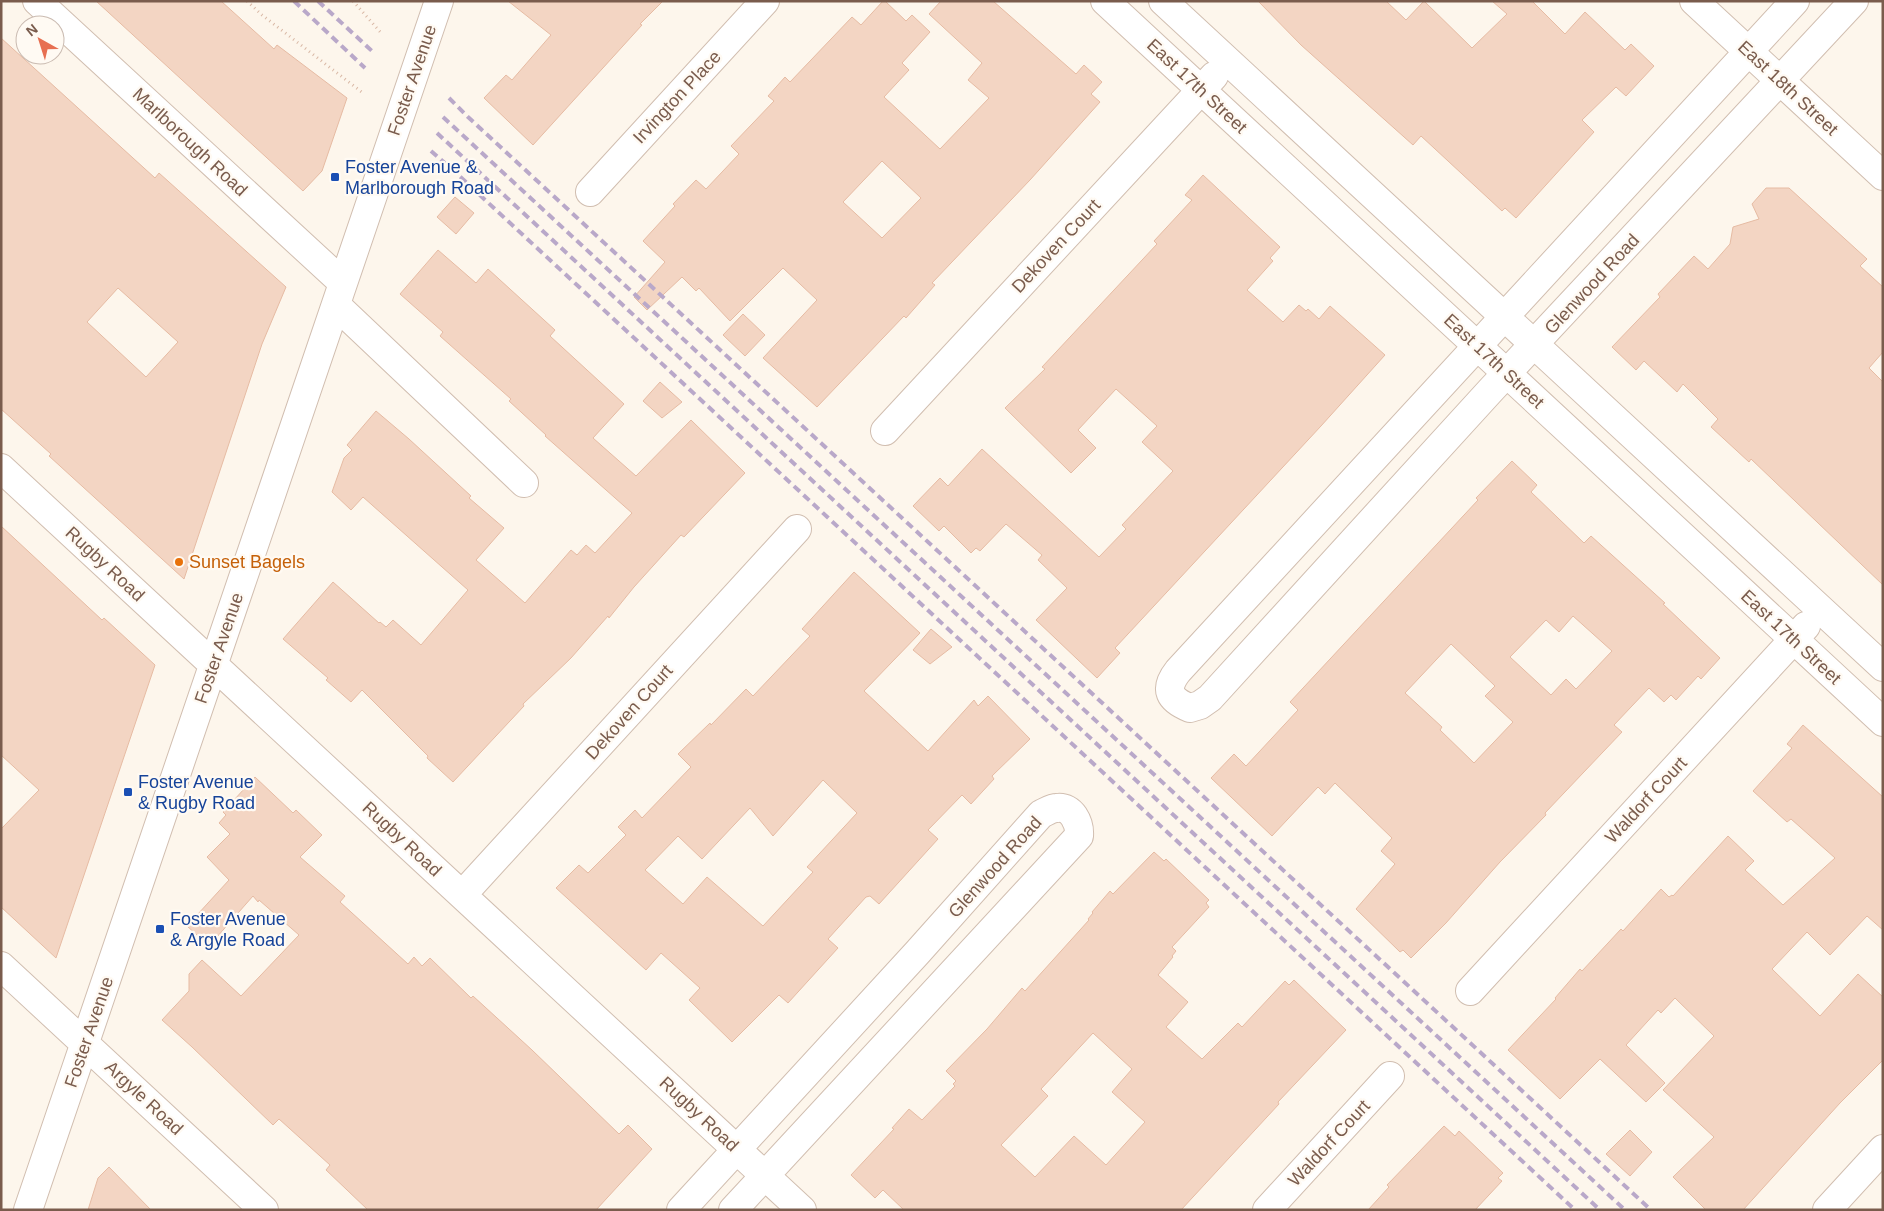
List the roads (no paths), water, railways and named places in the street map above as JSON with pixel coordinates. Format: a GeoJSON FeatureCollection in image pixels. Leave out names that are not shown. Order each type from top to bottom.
{"type":"FeatureCollection","features":[{"type":"Feature","properties":{"kind":"street","name":"Marlborough Road"},"geometry":{"type":"LineString","coordinates":[[37,1],[340,294],[524,483]]}},
{"type":"Feature","properties":{"kind":"street","name":"Foster Avenue"},"geometry":{"type":"LineString","coordinates":[[28,1210],[439,1]]}},
{"type":"Feature","properties":{"kind":"street","name":"Irvington Place"},"geometry":{"type":"LineString","coordinates":[[590,192],[765,1]]}},
{"type":"Feature","properties":{"kind":"street","name":"East 17th Street"},"geometry":{"type":"LineString","coordinates":[[1105,1],[1883,722]]}},
{"type":"Feature","properties":{"kind":"street"},"geometry":{"type":"LineString","coordinates":[[1163,1],[1883,666]]}},
{"type":"Feature","properties":{"kind":"street","name":"East 18th Street"},"geometry":{"type":"LineString","coordinates":[[1694,1],[1883,176]]}},
{"type":"Feature","properties":{"kind":"street","name":"Glenwood Road"},"geometry":{"type":"LineString","coordinates":[[1795,1],[1476,345],[1172,678],[1170,695],[1176,702],[1190,708],[1200,705],[1210,698],[1507,374],[1854,1]]}},
{"type":"Feature","properties":{"kind":"street","name":"Dekoven Court"},"geometry":{"type":"LineString","coordinates":[[885,431],[1227,61]]}},
{"type":"Feature","properties":{"kind":"street","name":"Rugby Road"},"geometry":{"type":"LineString","coordinates":[[1,468],[802,1210]]}},
{"type":"Feature","properties":{"kind":"street","name":"Dekoven Court"},"geometry":{"type":"LineString","coordinates":[[462,895],[796,529]]}},
{"type":"Feature","properties":{"kind":"street"},"geometry":{"type":"LineString","coordinates":[[1296,542],[1330,568]]}},
{"type":"Feature","properties":{"kind":"street","name":"Waldorf Court"},"geometry":{"type":"LineString","coordinates":[[1470,991],[1822,610]]}},
{"type":"Feature","properties":{"kind":"street","name":"Glenwood Road"},"geometry":{"type":"LineString","coordinates":[[681,1210],[917,953],[1041,814],[1057,807],[1065,809],[1072,814],[1078,821],[1079,836],[733,1210]]}},
{"type":"Feature","properties":{"kind":"street"},"geometry":{"type":"LineString","coordinates":[[917,953],[945,980]]}},
{"type":"Feature","properties":{"kind":"street","name":"Argyle Road"},"geometry":{"type":"LineString","coordinates":[[1,966],[264,1210]]}},
{"type":"Feature","properties":{"kind":"street","name":"Waldorf Court"},"geometry":{"type":"LineString","coordinates":[[1267,1210],[1390,1076]]}},
{"type":"Feature","properties":{"kind":"street"},"geometry":{"type":"LineString","coordinates":[[1827,1210],[1883,1149]]}},
{"type":"Feature","properties":{"kind":"railway"},"geometry":{"type":"LineString","coordinates":[[294,1],[365,68]]}},
{"type":"Feature","properties":{"kind":"railway"},"geometry":{"type":"LineString","coordinates":[[318,1],[372,51]]}},
{"type":"Feature","properties":{"kind":"railway"},"geometry":{"type":"LineString","coordinates":[[449,98],[1651,1210]]}},
{"type":"Feature","properties":{"kind":"railway"},"geometry":{"type":"LineString","coordinates":[[443,117],[1625,1210]]}},
{"type":"Feature","properties":{"kind":"railway"},"geometry":{"type":"LineString","coordinates":[[437,133],[1600,1210]]}},
{"type":"Feature","properties":{"kind":"railway"},"geometry":{"type":"LineString","coordinates":[[431,151],[1575,1210]]}},
{"type":"Feature","properties":{"kind":"place","name":"Foster Avenue & Marlborough Road"},"geometry":{"type":"Point","coordinates":[335,177]}},
{"type":"Feature","properties":{"kind":"place","name":"Sunset Bagels"},"geometry":{"type":"Point","coordinates":[179,562]}},
{"type":"Feature","properties":{"kind":"place","name":"Foster Avenue & Rugby Road"},"geometry":{"type":"Point","coordinates":[128,792]}},
{"type":"Feature","properties":{"kind":"place","name":"Foster Avenue & Argyle Road"},"geometry":{"type":"Point","coordinates":[160,929]}}]}
